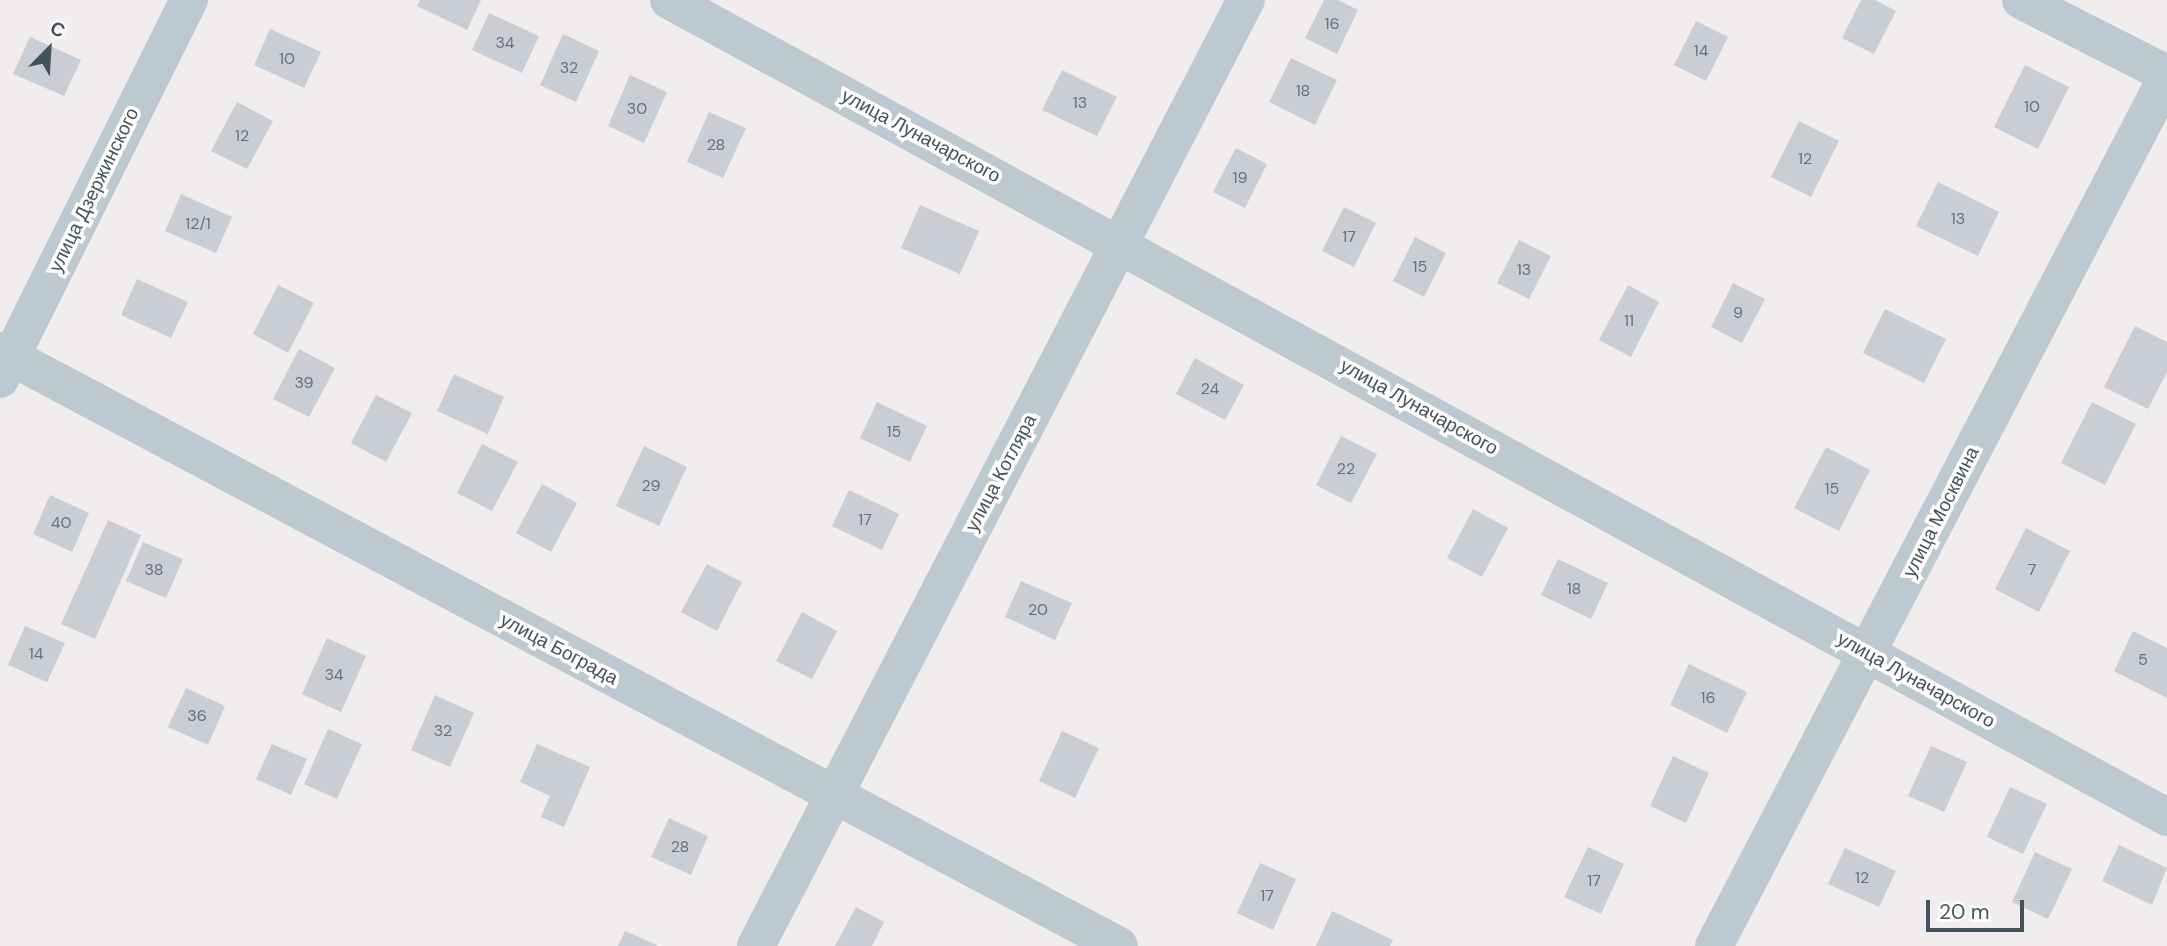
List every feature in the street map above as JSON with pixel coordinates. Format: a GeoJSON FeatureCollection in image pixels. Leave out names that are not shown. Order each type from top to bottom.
{"type":"FeatureCollection","features":[{"type":"Feature","properties":{"kind":"street","name":"улица Дзержинского"},"geometry":{"type":"LineString","coordinates":[[4,362],[189,0]]}},
{"type":"Feature","properties":{"kind":"street","name":"улица Луначарского"},"geometry":{"type":"LineString","coordinates":[[669,0],[1122,244],[2167,817]]}},
{"type":"Feature","properties":{"kind":"street","name":"улица Котляра"},"geometry":{"type":"LineString","coordinates":[[756,946],[832,795],[1122,244],[1246,0]]}},
{"type":"Feature","properties":{"kind":"street"},"geometry":{"type":"LineString","coordinates":[[2021,0],[2167,76]]}},
{"type":"Feature","properties":{"kind":"street","name":"улица Москвина"},"geometry":{"type":"LineString","coordinates":[[1714,946],[2167,76]]}},
{"type":"Feature","properties":{"kind":"street","name":"улица Бограда"},"geometry":{"type":"LineString","coordinates":[[4,362],[1119,946]]}},
{"type":"Feature","properties":{"kind":"building"},"geometry":{"type":"Polygon","coordinates":[[[420,0],[481,0],[467,30],[417,6],[420,0]]]}},
{"type":"Feature","properties":{"kind":"building"},"geometry":{"type":"Polygon","coordinates":[[[1324,0],[1338,0],[1358,10],[1337,54],[1305,38],[1324,0]]]}},
{"type":"Feature","properties":{"kind":"building"},"geometry":{"type":"Polygon","coordinates":[[[1861,0],[1875,0],[1896,11],[1874,54],[1842,38],[1861,0]]]}},
{"type":"Feature","properties":{"kind":"building"},"geometry":{"type":"Polygon","coordinates":[[[489,13],[539,36],[522,73],[472,50],[489,13]]]}},
{"type":"Feature","properties":{"kind":"building"},"geometry":{"type":"Polygon","coordinates":[[[1696,21],[1728,37],[1706,81],[1674,65],[1696,21]]]}},
{"type":"Feature","properties":{"kind":"building"},"geometry":{"type":"Polygon","coordinates":[[[270,29],[321,52],[304,88],[254,65],[270,29]]]}},
{"type":"Feature","properties":{"kind":"building"},"geometry":{"type":"Polygon","coordinates":[[[563,34],[599,51],[576,102],[540,85],[563,34]]]}},
{"type":"Feature","properties":{"kind":"building"},"geometry":{"type":"Polygon","coordinates":[[[30,37],[81,60],[64,96],[13,74],[30,37]]]}},
{"type":"Feature","properties":{"kind":"building"},"geometry":{"type":"Polygon","coordinates":[[[1291,58],[1337,80],[1315,125],[1269,102],[1291,58]]]}},
{"type":"Feature","properties":{"kind":"building"},"geometry":{"type":"Polygon","coordinates":[[[2025,65],[2069,87],[2038,149],[1994,127],[2025,65]]]}},
{"type":"Feature","properties":{"kind":"building"},"geometry":{"type":"Polygon","coordinates":[[[1062,70],[1117,97],[1097,136],[1042,110],[1062,70]]]}},
{"type":"Feature","properties":{"kind":"building"},"geometry":{"type":"Polygon","coordinates":[[[630,75],[667,92],[644,143],[608,126],[630,75]]]}},
{"type":"Feature","properties":{"kind":"building"},"geometry":{"type":"Polygon","coordinates":[[[237,102],[273,121],[247,169],[211,151],[237,102]]]}},
{"type":"Feature","properties":{"kind":"building"},"geometry":{"type":"Polygon","coordinates":[[[709,112],[746,128],[723,178],[687,162],[709,112]]]}},
{"type":"Feature","properties":{"kind":"building"},"geometry":{"type":"Polygon","coordinates":[[[1799,121],[1839,141],[1811,197],[1771,177],[1799,121]]]}},
{"type":"Feature","properties":{"kind":"building"},"geometry":{"type":"Polygon","coordinates":[[[1236,148],[1267,164],[1245,208],[1213,192],[1236,148]]]}},
{"type":"Feature","properties":{"kind":"building"},"geometry":{"type":"Polygon","coordinates":[[[1938,182],[1999,212],[1978,256],[1916,226],[1938,182]]]}},
{"type":"Feature","properties":{"kind":"building"},"geometry":{"type":"Polygon","coordinates":[[[181,194],[232,217],[216,253],[165,231],[181,194]]]}},
{"type":"Feature","properties":{"kind":"building"},"geometry":{"type":"Polygon","coordinates":[[[920,205],[979,231],[960,274],[901,248],[920,205]]]}},
{"type":"Feature","properties":{"kind":"building"},"geometry":{"type":"Polygon","coordinates":[[[1344,207],[1376,223],[1354,267],[1322,251],[1344,207]]]}},
{"type":"Feature","properties":{"kind":"building"},"geometry":{"type":"Polygon","coordinates":[[[1415,237],[1446,253],[1424,297],[1393,281],[1415,237]]]}},
{"type":"Feature","properties":{"kind":"building"},"geometry":{"type":"Polygon","coordinates":[[[1519,240],[1551,256],[1529,299],[1497,283],[1519,240]]]}},
{"type":"Feature","properties":{"kind":"building"},"geometry":{"type":"Polygon","coordinates":[[[137,279],[188,302],[171,338],[121,315],[137,279]]]}},
{"type":"Feature","properties":{"kind":"building"},"geometry":{"type":"Polygon","coordinates":[[[1733,283],[1765,299],[1742,343],[1711,327],[1733,283]]]}},
{"type":"Feature","properties":{"kind":"building"},"geometry":{"type":"Polygon","coordinates":[[[278,285],[314,303],[288,353],[253,334],[278,285]]]}},
{"type":"Feature","properties":{"kind":"building"},"geometry":{"type":"Polygon","coordinates":[[[1628,285],[1659,302],[1631,357],[1599,340],[1628,285]]]}},
{"type":"Feature","properties":{"kind":"building"},"geometry":{"type":"Polygon","coordinates":[[[1885,309],[1946,339],[1924,383],[1863,353],[1885,309]]]}},
{"type":"Feature","properties":{"kind":"building"},"geometry":{"type":"Polygon","coordinates":[[[2135,326],[2167,342],[2167,372],[2148,409],[2104,387],[2135,326]]]}},
{"type":"Feature","properties":{"kind":"building"},"geometry":{"type":"Polygon","coordinates":[[[299,349],[335,368],[309,417],[273,399],[299,349]]]}},
{"type":"Feature","properties":{"kind":"building"},"geometry":{"type":"Polygon","coordinates":[[[1195,358],[1244,385],[1225,420],[1176,394],[1195,358]]]}},
{"type":"Feature","properties":{"kind":"building"},"geometry":{"type":"Polygon","coordinates":[[[454,374],[504,397],[488,434],[437,411],[454,374]]]}},
{"type":"Feature","properties":{"kind":"building"},"geometry":{"type":"Polygon","coordinates":[[[376,395],[412,413],[386,462],[351,443],[376,395]]]}},
{"type":"Feature","properties":{"kind":"building"},"geometry":{"type":"Polygon","coordinates":[[[877,402],[927,426],[910,462],[860,438],[877,402]]]}},
{"type":"Feature","properties":{"kind":"building"},"geometry":{"type":"Polygon","coordinates":[[[2092,402],[2136,424],[2105,485],[2061,463],[2092,402]]]}},
{"type":"Feature","properties":{"kind":"building"},"geometry":{"type":"Polygon","coordinates":[[[1341,436],[1377,454],[1351,503],[1316,485],[1341,436]]]}},
{"type":"Feature","properties":{"kind":"building"},"geometry":{"type":"Polygon","coordinates":[[[482,444],[518,462],[492,511],[457,493],[482,444]]]}},
{"type":"Feature","properties":{"kind":"building"},"geometry":{"type":"Polygon","coordinates":[[[644,446],[687,467],[659,526],[616,506],[644,446]]]}},
{"type":"Feature","properties":{"kind":"building"},"geometry":{"type":"Polygon","coordinates":[[[1826,447],[1870,470],[1839,531],[1794,508],[1826,447]]]}},
{"type":"Feature","properties":{"kind":"building"},"geometry":{"type":"Polygon","coordinates":[[[542,484],[577,503],[551,552],[516,533],[542,484]]]}},
{"type":"Feature","properties":{"kind":"building"},"geometry":{"type":"Polygon","coordinates":[[[849,490],[899,514],[882,550],[832,526],[849,490]]]}},
{"type":"Feature","properties":{"kind":"building"},"geometry":{"type":"Polygon","coordinates":[[[50,495],[89,513],[72,552],[33,534],[50,495]]]}},
{"type":"Feature","properties":{"kind":"building"},"geometry":{"type":"Polygon","coordinates":[[[1473,509],[1508,528],[1482,577],[1447,558],[1473,509]]]}},
{"type":"Feature","properties":{"kind":"building"},"geometry":{"type":"Polygon","coordinates":[[[108,520],[141,535],[95,639],[61,624],[108,520]]]}},
{"type":"Feature","properties":{"kind":"building"},"geometry":{"type":"Polygon","coordinates":[[[2026,528],[2070,551],[2039,612],[1995,589],[2026,528]]]}},
{"type":"Feature","properties":{"kind":"building"},"geometry":{"type":"Polygon","coordinates":[[[143,542],[183,559],[166,598],[126,581],[143,542]]]}},
{"type":"Feature","properties":{"kind":"building"},"geometry":{"type":"Polygon","coordinates":[[[1558,559],[1608,583],[1591,619],[1541,595],[1558,559]]]}},
{"type":"Feature","properties":{"kind":"building"},"geometry":{"type":"Polygon","coordinates":[[[707,564],[742,582],[717,631],[681,612],[707,564]]]}},
{"type":"Feature","properties":{"kind":"building"},"geometry":{"type":"Polygon","coordinates":[[[1021,581],[1072,603],[1055,640],[1005,617],[1021,581]]]}},
{"type":"Feature","properties":{"kind":"building"},"geometry":{"type":"Polygon","coordinates":[[[802,612],[837,631],[812,679],[776,661],[802,612]]]}},
{"type":"Feature","properties":{"kind":"building"},"geometry":{"type":"Polygon","coordinates":[[[25,626],[65,643],[47,682],[8,665],[25,626]]]}},
{"type":"Feature","properties":{"kind":"building"},"geometry":{"type":"Polygon","coordinates":[[[2133,631],[2167,648],[2167,698],[2114,671],[2133,631]]]}},
{"type":"Feature","properties":{"kind":"building"},"geometry":{"type":"Polygon","coordinates":[[[327,638],[366,656],[341,712],[302,694],[327,638]]]}},
{"type":"Feature","properties":{"kind":"building"},"geometry":{"type":"Polygon","coordinates":[[[1689,664],[1747,692],[1727,733],[1670,705],[1689,664]]]}},
{"type":"Feature","properties":{"kind":"building"},"geometry":{"type":"Polygon","coordinates":[[[186,688],[225,706],[208,745],[168,727],[186,688]]]}},
{"type":"Feature","properties":{"kind":"building"},"geometry":{"type":"Polygon","coordinates":[[[435,695],[474,713],[450,767],[411,750],[435,695]]]}},
{"type":"Feature","properties":{"kind":"building"},"geometry":{"type":"Polygon","coordinates":[[[328,729],[362,744],[337,799],[304,784],[328,729]]]}},
{"type":"Feature","properties":{"kind":"building"},"geometry":{"type":"Polygon","coordinates":[[[1062,731],[1099,748],[1075,798],[1039,781],[1062,731]]]}},
{"type":"Feature","properties":{"kind":"building"},"geometry":{"type":"Polygon","coordinates":[[[272,744],[307,759],[291,795],[256,779],[272,744]]]}},
{"type":"Feature","properties":{"kind":"building"},"geometry":{"type":"Polygon","coordinates":[[[537,744],[590,767],[564,827],[541,817],[550,796],[520,782],[537,744]]]}},
{"type":"Feature","properties":{"kind":"building"},"geometry":{"type":"Polygon","coordinates":[[[1931,746],[1967,762],[1944,812],[1908,796],[1931,746]]]}},
{"type":"Feature","properties":{"kind":"building"},"geometry":{"type":"Polygon","coordinates":[[[1673,756],[1709,773],[1686,823],[1650,806],[1673,756]]]}},
{"type":"Feature","properties":{"kind":"building"},"geometry":{"type":"Polygon","coordinates":[[[2010,787],[2047,804],[2023,854],[1987,837],[2010,787]]]}},
{"type":"Feature","properties":{"kind":"building"},"geometry":{"type":"Polygon","coordinates":[[[669,818],[708,836],[691,875],[651,857],[669,818]]]}},
{"type":"Feature","properties":{"kind":"building"},"geometry":{"type":"Polygon","coordinates":[[[2119,845],[2167,868],[2152,905],[2102,881],[2119,845]]]}},
{"type":"Feature","properties":{"kind":"building"},"geometry":{"type":"Polygon","coordinates":[[[1588,847],[1624,864],[1601,914],[1564,897],[1588,847]]]}},
{"type":"Feature","properties":{"kind":"building"},"geometry":{"type":"Polygon","coordinates":[[[1845,848],[1896,871],[1879,907],[1828,884],[1845,848]]]}},
{"type":"Feature","properties":{"kind":"building"},"geometry":{"type":"Polygon","coordinates":[[[2035,852],[2072,869],[2048,919],[2012,902],[2035,852]]]}},
{"type":"Feature","properties":{"kind":"building"},"geometry":{"type":"Polygon","coordinates":[[[1260,863],[1296,879],[1273,930],[1237,913],[1260,863]]]}},
{"type":"Feature","properties":{"kind":"building"},"geometry":{"type":"Polygon","coordinates":[[[856,907],[884,922],[872,946],[835,946],[856,907]]]}},
{"type":"Feature","properties":{"kind":"building"},"geometry":{"type":"Polygon","coordinates":[[[1332,911],[1393,940],[1390,946],[1316,946],[1332,911]]]}},
{"type":"Feature","properties":{"kind":"building"},"geometry":{"type":"Polygon","coordinates":[[[625,931],[659,946],[618,946],[625,931]]]}}]}
